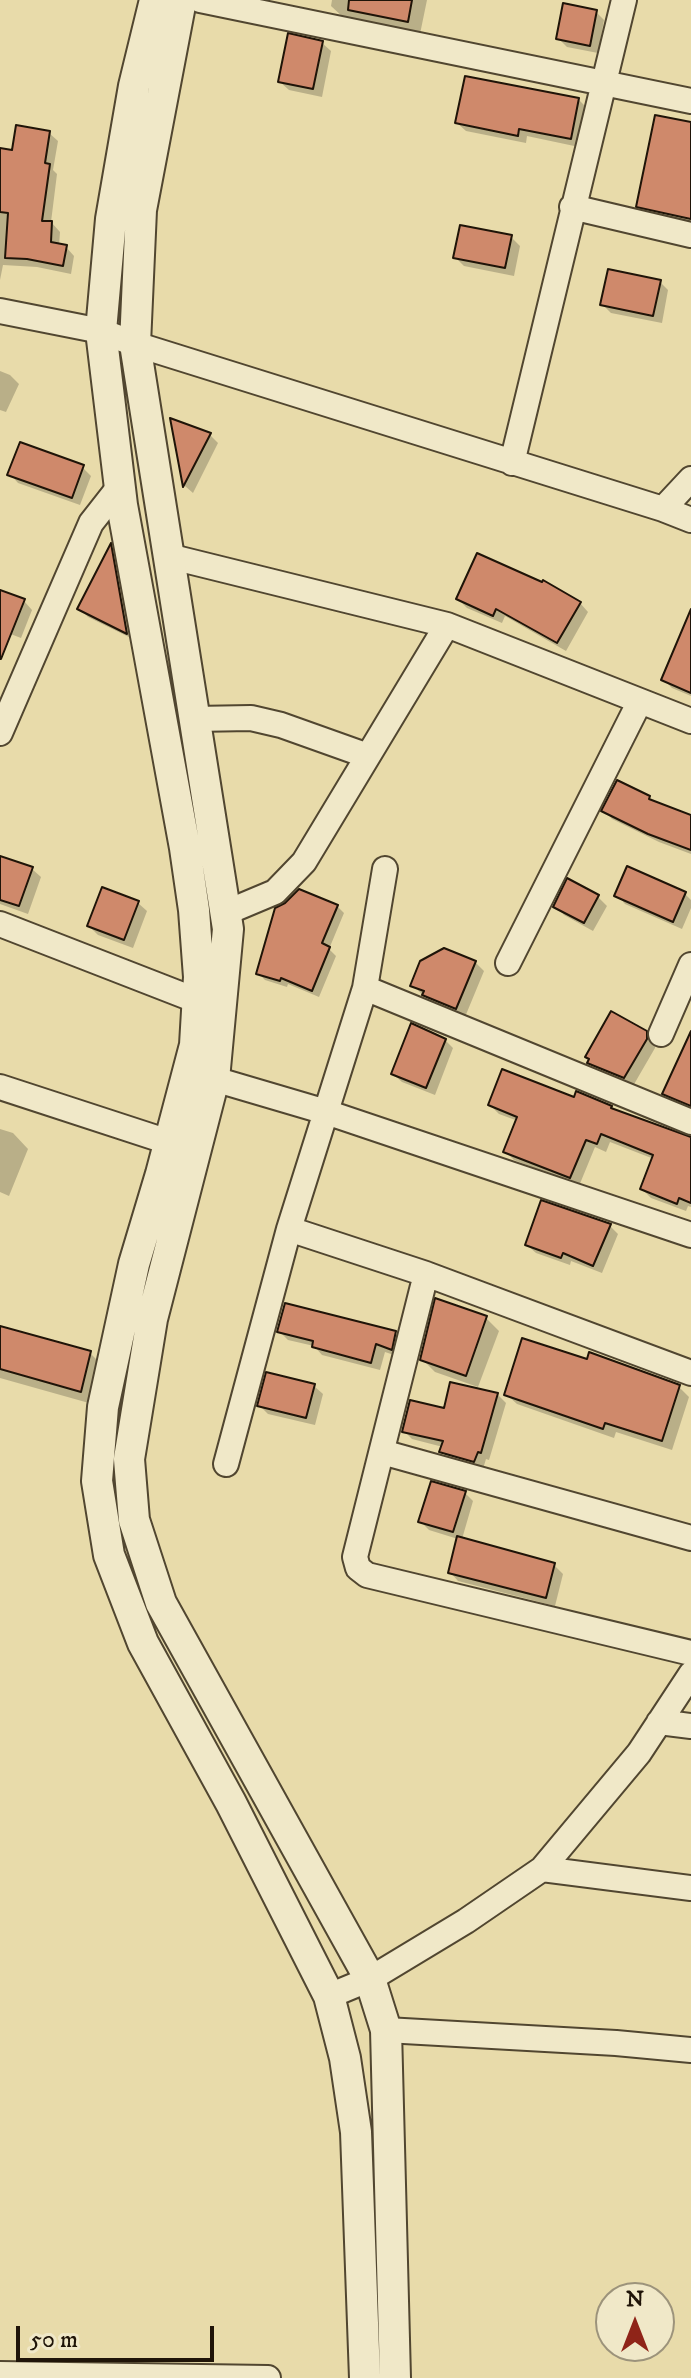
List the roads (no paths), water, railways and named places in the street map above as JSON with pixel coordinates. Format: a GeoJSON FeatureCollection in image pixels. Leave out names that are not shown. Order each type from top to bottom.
{"type":"FeatureCollection","features":[{"type":"Feature","properties":{"kind":"street"},"geometry":{"type":"LineString","coordinates":[[155,0],[134,86],[111,219],[101,331],[120,486],[185,848],[199,977],[183,1147],[129,1459],[134,1520],[161,1603],[370,1979],[386,2030],[395,2378]]}},
{"type":"Feature","properties":{"kind":"street"},"geometry":{"type":"LineString","coordinates":[[181,0],[141,210],[135,344],[228,929],[214,1079],[134,1264],[103,1407],[97,1481],[109,1555],[143,1643],[231,1803],[329,1996],[345,2058],[356,2132],[365,2378]]}},
{"type":"Feature","properties":{"kind":"street"},"geometry":{"type":"LineString","coordinates":[[200,0],[691,101]]}},
{"type":"Feature","properties":{"kind":"street"},"geometry":{"type":"LineString","coordinates":[[512,463],[624,0]]}},
{"type":"Feature","properties":{"kind":"street"},"geometry":{"type":"LineString","coordinates":[[572,207],[691,235]]}},
{"type":"Feature","properties":{"kind":"street"},"geometry":{"type":"LineString","coordinates":[[0,311],[101,331],[691,520]]}},
{"type":"Feature","properties":{"kind":"street"},"geometry":{"type":"LineString","coordinates":[[663,509],[691,479]]}},
{"type":"Feature","properties":{"kind":"street"},"geometry":{"type":"LineString","coordinates":[[0,733],[91,523],[120,486]]}},
{"type":"Feature","properties":{"kind":"street"},"geometry":{"type":"LineString","coordinates":[[168,556],[447,625],[691,721]]}},
{"type":"Feature","properties":{"kind":"street"},"geometry":{"type":"LineString","coordinates":[[225,913],[275,892],[304,862],[447,625]]}},
{"type":"Feature","properties":{"kind":"street"},"geometry":{"type":"LineString","coordinates":[[508,963],[640,701]]}},
{"type":"Feature","properties":{"kind":"street"},"geometry":{"type":"LineString","coordinates":[[194,719],[251,718],[281,725],[368,756]]}},
{"type":"Feature","properties":{"kind":"street"},"geometry":{"type":"LineString","coordinates":[[226,1464],[289,1229],[365,988],[385,869]]}},
{"type":"Feature","properties":{"kind":"street"},"geometry":{"type":"LineString","coordinates":[[0,924],[198,1001]]}},
{"type":"Feature","properties":{"kind":"street"},"geometry":{"type":"LineString","coordinates":[[661,1034],[691,965]]}},
{"type":"Feature","properties":{"kind":"street"},"geometry":{"type":"LineString","coordinates":[[365,988],[691,1122]]}},
{"type":"Feature","properties":{"kind":"street"},"geometry":{"type":"LineString","coordinates":[[214,1079],[326,1112],[691,1235]]}},
{"type":"Feature","properties":{"kind":"street"},"geometry":{"type":"LineString","coordinates":[[0,1087],[183,1147]]}},
{"type":"Feature","properties":{"kind":"street"},"geometry":{"type":"LineString","coordinates":[[289,1229],[426,1274],[691,1373]]}},
{"type":"Feature","properties":{"kind":"street"},"geometry":{"type":"LineString","coordinates":[[426,1274],[355,1557],[358,1568],[367,1575],[691,1653]]}},
{"type":"Feature","properties":{"kind":"street"},"geometry":{"type":"LineString","coordinates":[[382,1452],[691,1538]]}},
{"type":"Feature","properties":{"kind":"street"},"geometry":{"type":"LineString","coordinates":[[329,1996],[370,1979],[466,1921],[542,1869],[639,1753],[691,1674]]}},
{"type":"Feature","properties":{"kind":"street"},"geometry":{"type":"LineString","coordinates":[[659,1722],[691,1726]]}},
{"type":"Feature","properties":{"kind":"street"},"geometry":{"type":"LineString","coordinates":[[542,1869],[691,1888]]}},
{"type":"Feature","properties":{"kind":"street"},"geometry":{"type":"LineString","coordinates":[[386,2030],[691,2050]]}},
{"type":"Feature","properties":{"kind":"street"},"geometry":{"type":"LineString","coordinates":[[0,2374],[268,2378]]}}]}
